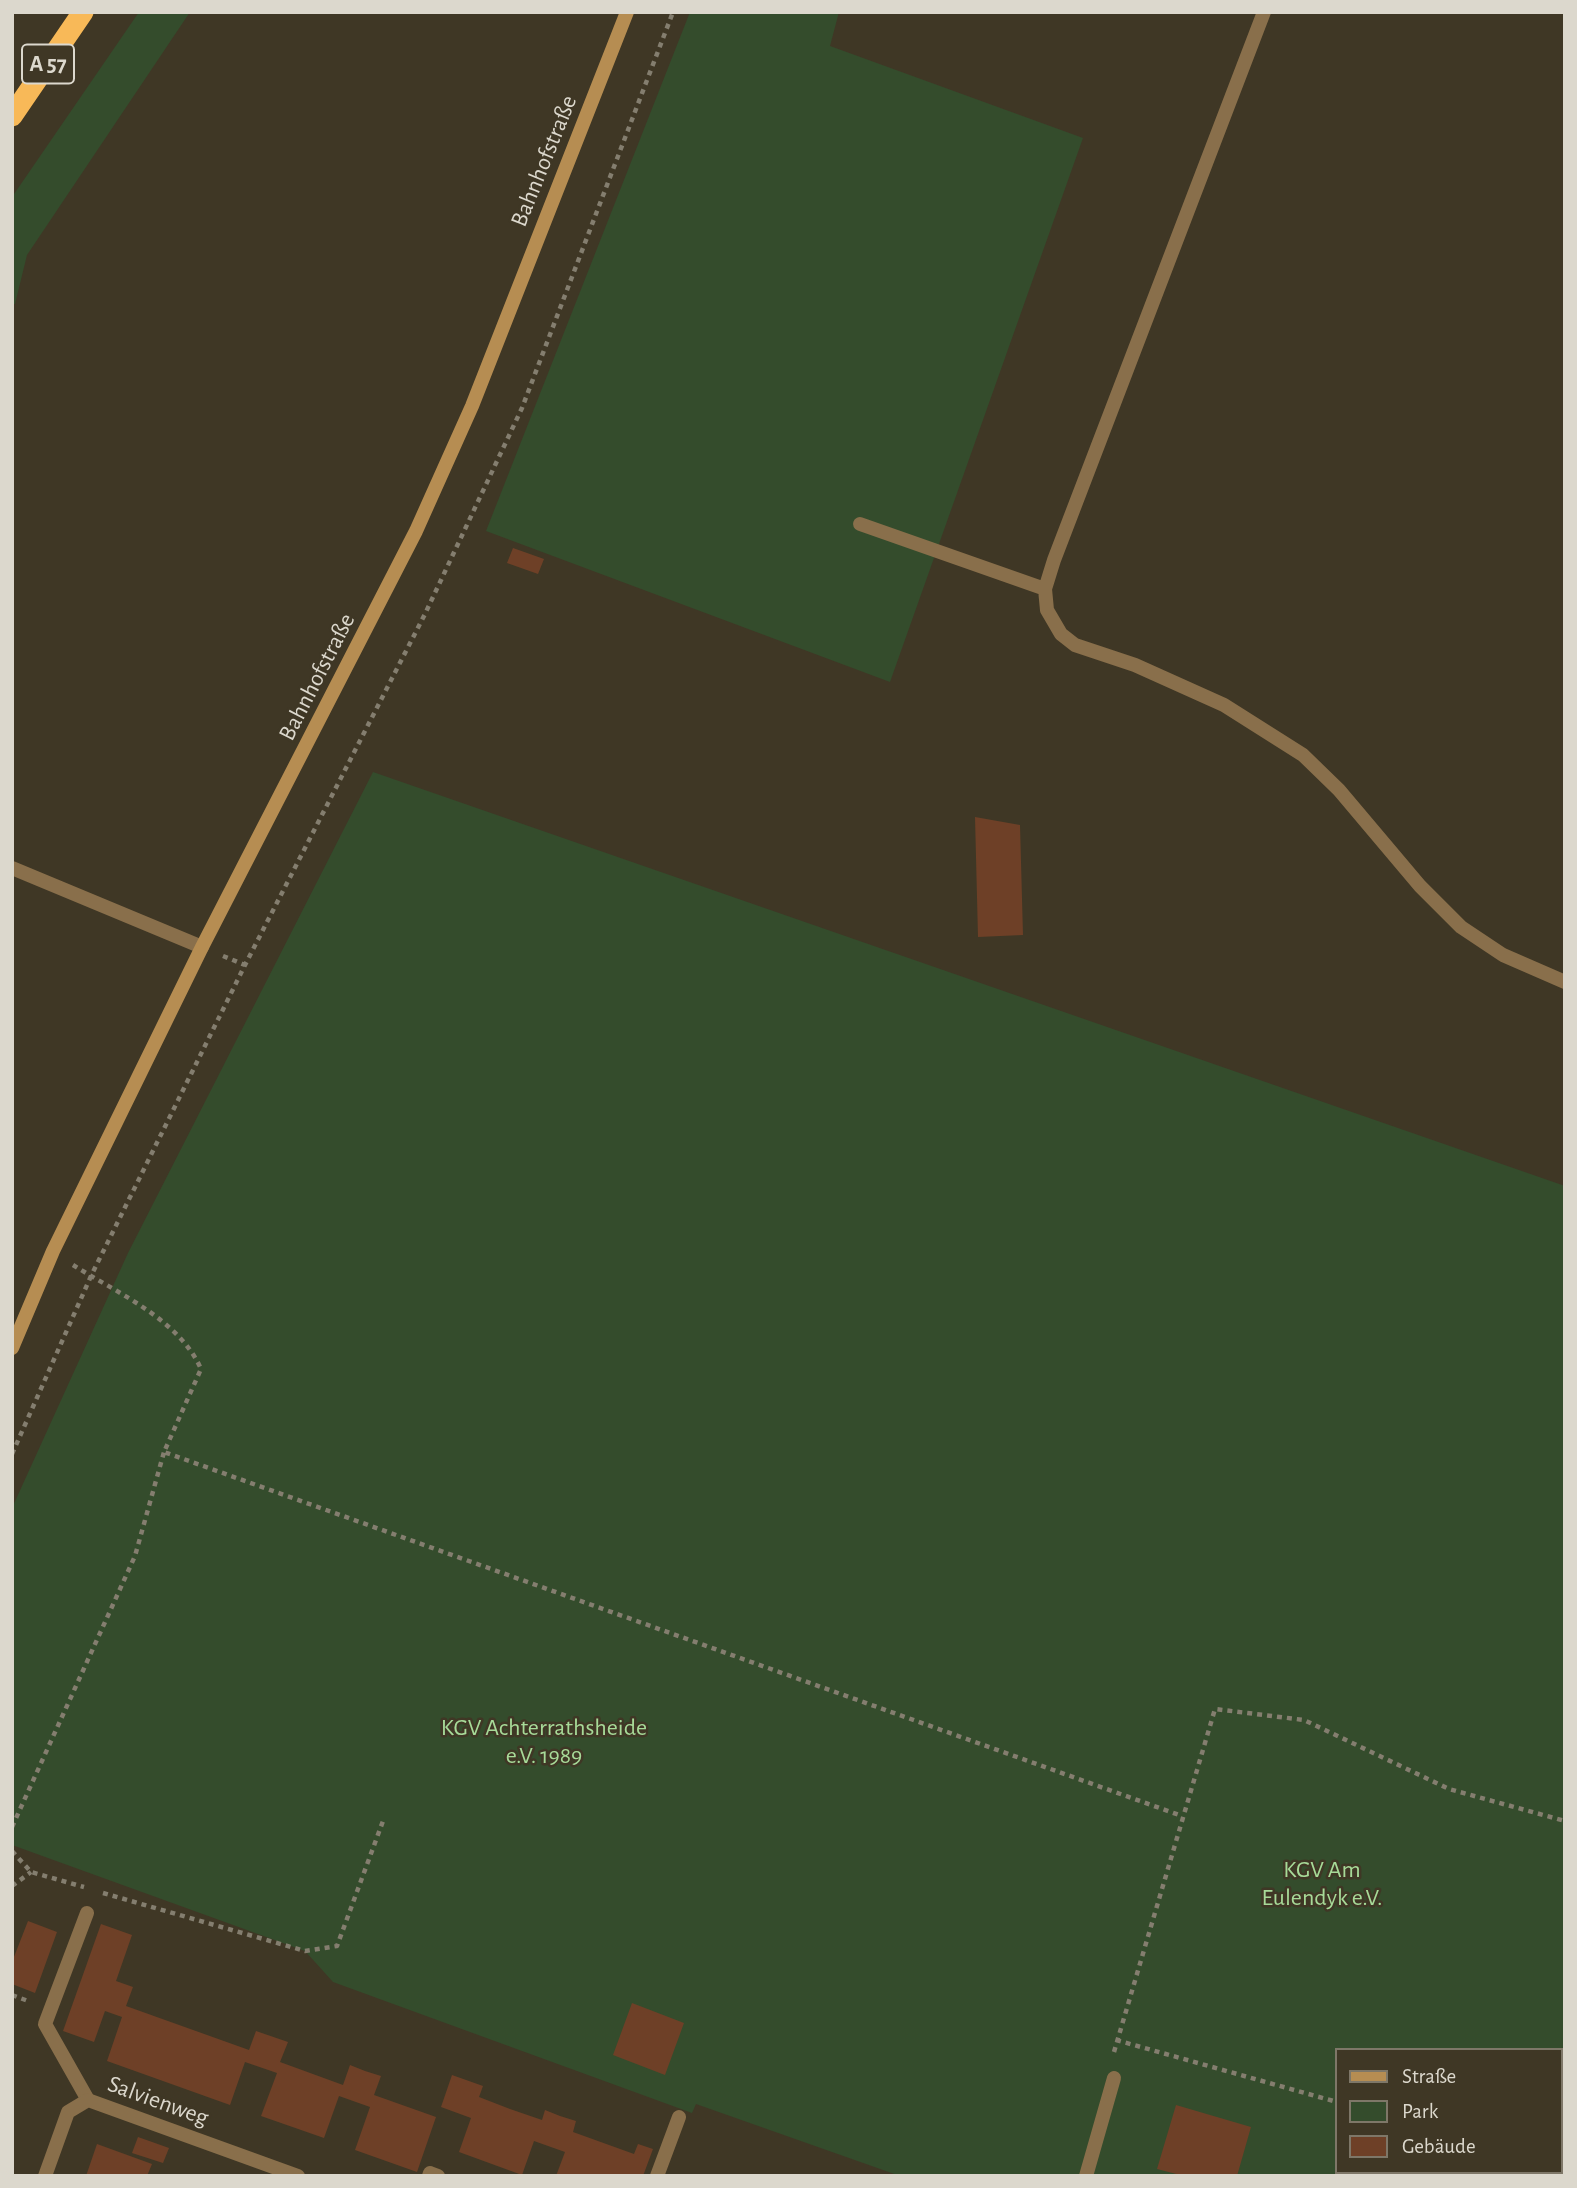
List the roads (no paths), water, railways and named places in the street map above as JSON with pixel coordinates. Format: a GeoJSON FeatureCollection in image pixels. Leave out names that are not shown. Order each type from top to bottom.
{"type":"FeatureCollection","features":[{"type":"Feature","properties":{"kind":"highway","name":"A 57"},"geometry":{"type":"LineString","coordinates":[[12,116],[83,12]]}},
{"type":"Feature","properties":{"kind":"main road","name":"Bahnhofstraße"},"geometry":{"type":"LineString","coordinates":[[12,1348],[53,1251],[202,947],[416,531],[472,406],[627,12]]}},
{"type":"Feature","properties":{"kind":"street"},"geometry":{"type":"LineString","coordinates":[[1264,12],[1045,589],[1052,621],[1075,645],[1180,684],[1224,705],[1303,755],[1339,790],[1420,886],[1461,927],[1503,955],[1565,982]]}},
{"type":"Feature","properties":{"kind":"street"},"geometry":{"type":"LineString","coordinates":[[860,524],[1045,589]]}},
{"type":"Feature","properties":{"kind":"street"},"geometry":{"type":"LineString","coordinates":[[12,868],[202,947]]}},
{"type":"Feature","properties":{"kind":"street"},"geometry":{"type":"LineString","coordinates":[[88,1913],[45,2024],[88,2100]]}},
{"type":"Feature","properties":{"kind":"street"},"geometry":{"type":"LineString","coordinates":[[1086,2176],[1114,2077]]}},
{"type":"Feature","properties":{"kind":"street","name":"Salvienweg"},"geometry":{"type":"LineString","coordinates":[[45,2176],[68,2112],[88,2100],[298,2176]]}},
{"type":"Feature","properties":{"kind":"street"},"geometry":{"type":"LineString","coordinates":[[657,2176],[679,2117]]}},
{"type":"Feature","properties":{"kind":"street"},"geometry":{"type":"LineString","coordinates":[[429,2176],[430,2173],[438,2176]]}},
{"type":"Feature","properties":{"kind":"park label","name":"KGV Achterrathsheide e.V. 1989"},"geometry":{"type":"Point","coordinates":[544,1742]}},
{"type":"Feature","properties":{"kind":"park label","name":"KGV Am Eulendyk e.V."},"geometry":{"type":"Point","coordinates":[1322,1884]}}]}
